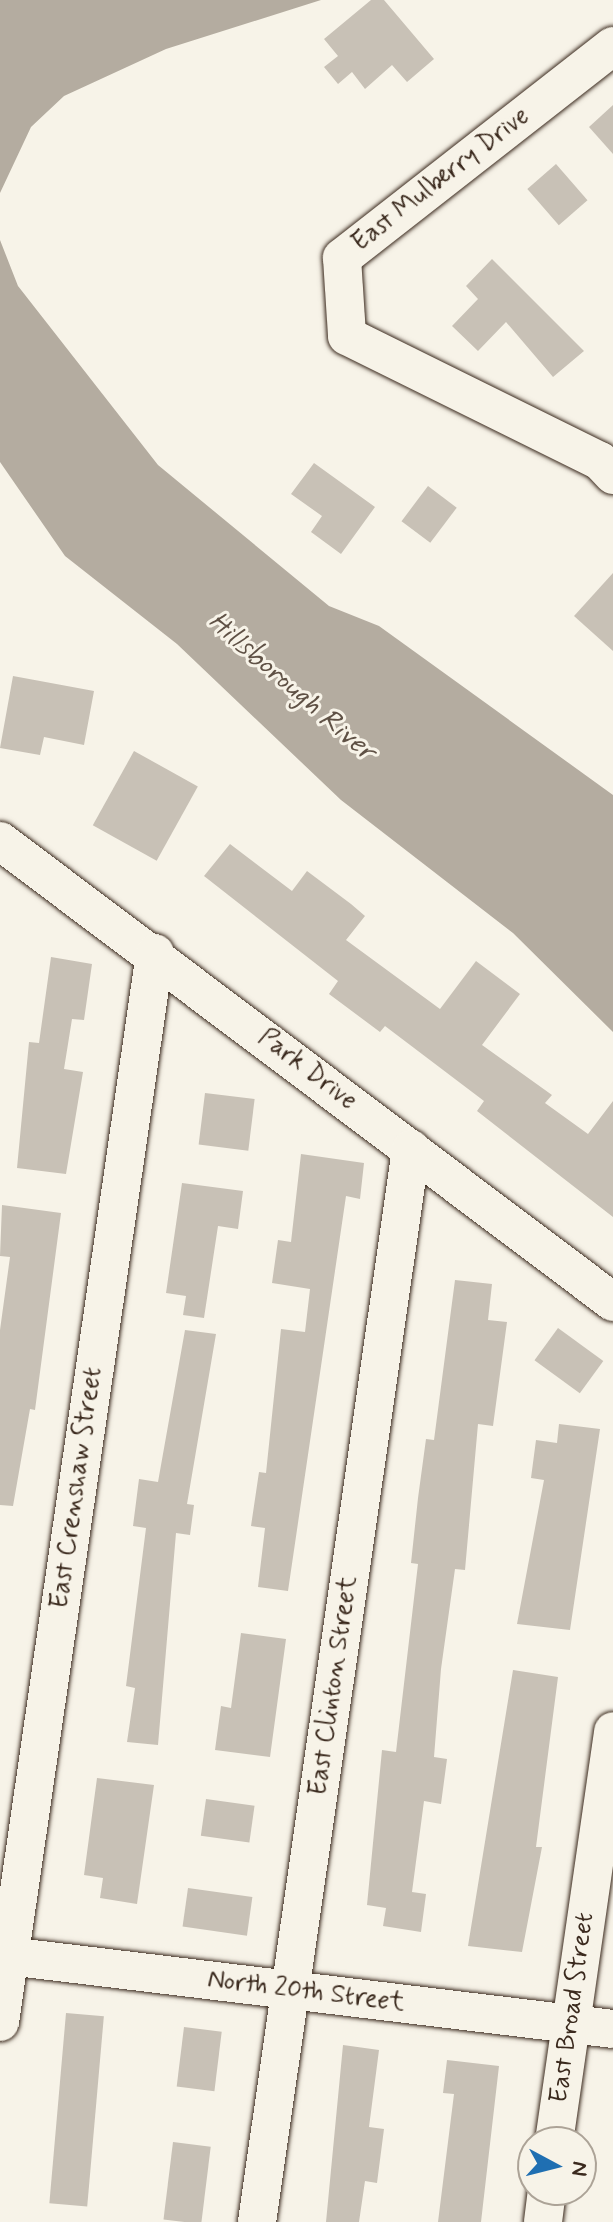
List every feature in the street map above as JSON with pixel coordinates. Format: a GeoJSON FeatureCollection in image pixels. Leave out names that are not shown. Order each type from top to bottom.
{"type":"FeatureCollection","features":[{"type":"Feature","properties":{"kind":"street","name":"East Mulberry Drive"},"geometry":{"type":"LineString","coordinates":[[610,462],[347,336],[342,258],[613,46]]}},
{"type":"Feature","properties":{"kind":"street","name":"Park Drive"},"geometry":{"type":"LineString","coordinates":[[0,841],[155,953],[613,1302]]}},
{"type":"Feature","properties":{"kind":"street","name":"East Crenshaw Street"},"geometry":{"type":"LineString","coordinates":[[0,2022],[5,1955],[155,953]]}},
{"type":"Feature","properties":{"kind":"street","name":"East Clinton Street"},"geometry":{"type":"LineString","coordinates":[[257,2222],[411,1149]]}},
{"type":"Feature","properties":{"kind":"street","name":"East Broad Street"},"geometry":{"type":"LineString","coordinates":[[556,2126],[613,1731]]}},
{"type":"Feature","properties":{"kind":"street","name":"North 20th Street"},"geometry":{"type":"LineString","coordinates":[[5,1955],[613,2029]]}},
{"type":"Feature","properties":{"kind":"water"},"geometry":{"type":"Polygon","coordinates":[[[0,0],[321,0],[166,49],[64,96],[31,127],[0,193],[0,0]]]}},
{"type":"Feature","properties":{"kind":"water","name":"Hillsborough River"},"geometry":{"type":"Polygon","coordinates":[[[0,240],[18,286],[158,465],[329,606],[379,626],[613,795],[613,1032],[513,933],[341,800],[177,644],[65,556],[0,462],[0,240]]]}},
{"type":"Feature","properties":{"kind":"building"},"geometry":{"type":"Polygon","coordinates":[[[371,0],[384,0],[434,59],[407,82],[392,65],[365,89],[352,72],[338,84],[324,67],[338,56],[324,39],[371,0]]]}},
{"type":"Feature","properties":{"kind":"building"},"geometry":{"type":"Polygon","coordinates":[[[613,105],[613,154],[589,127],[613,105]]]}},
{"type":"Feature","properties":{"kind":"building"},"geometry":{"type":"Polygon","coordinates":[[[556,164],[587,200],[559,225],[527,189],[556,164]]]}},
{"type":"Feature","properties":{"kind":"building"},"geometry":{"type":"Polygon","coordinates":[[[492,259],[584,351],[553,377],[506,322],[478,351],[452,326],[478,299],[466,286],[492,259]]]}},
{"type":"Feature","properties":{"kind":"building"},"geometry":{"type":"Polygon","coordinates":[[[314,463],[375,507],[341,554],[311,532],[322,516],[291,494],[314,463]]]}},
{"type":"Feature","properties":{"kind":"building"},"geometry":{"type":"Polygon","coordinates":[[[428,486],[457,508],[430,543],[402,521],[428,486]]]}},
{"type":"Feature","properties":{"kind":"building"},"geometry":{"type":"Polygon","coordinates":[[[613,573],[613,651],[574,616],[613,573]]]}},
{"type":"Feature","properties":{"kind":"building"},"geometry":{"type":"Polygon","coordinates":[[[13,676],[94,691],[84,745],[44,737],[40,755],[0,748],[13,676]]]}},
{"type":"Feature","properties":{"kind":"building"},"geometry":{"type":"Polygon","coordinates":[[[134,751],[198,786],[157,861],[93,825],[134,751]]]}},
{"type":"Feature","properties":{"kind":"building"},"geometry":{"type":"Polygon","coordinates":[[[230,844],[292,891],[307,871],[351,904],[365,916],[346,940],[440,1009],[476,961],[520,994],[482,1045],[552,1095],[545,1103],[588,1134],[613,1101],[613,1217],[477,1111],[484,1101],[385,1026],[380,1032],[329,994],[338,981],[204,876],[230,844]]]}},
{"type":"Feature","properties":{"kind":"building"},"geometry":{"type":"Polygon","coordinates":[[[51,957],[92,964],[84,1020],[72,1019],[64,1069],[83,1072],[66,1174],[17,1168],[29,1042],[39,1043],[51,957]]]}},
{"type":"Feature","properties":{"kind":"building"},"geometry":{"type":"Polygon","coordinates":[[[205,1093],[255,1099],[248,1151],[199,1145],[205,1093]]]}},
{"type":"Feature","properties":{"kind":"building"},"geometry":{"type":"Polygon","coordinates":[[[301,1154],[364,1163],[360,1199],[346,1196],[288,1591],[258,1587],[265,1528],[251,1526],[259,1472],[266,1473],[281,1329],[305,1332],[310,1289],[272,1283],[278,1240],[291,1242],[301,1154]]]}},
{"type":"Feature","properties":{"kind":"building"},"geometry":{"type":"Polygon","coordinates":[[[182,1183],[243,1191],[238,1229],[218,1226],[204,1318],[183,1315],[186,1296],[166,1293],[182,1183]]]}},
{"type":"Feature","properties":{"kind":"building"},"geometry":{"type":"Polygon","coordinates":[[[2,1205],[61,1213],[35,1410],[30,1409],[13,1506],[0,1505],[0,1330],[10,1257],[0,1256],[2,1205]]]}},
{"type":"Feature","properties":{"kind":"building"},"geometry":{"type":"Polygon","coordinates":[[[455,1280],[492,1284],[488,1320],[507,1322],[493,1426],[478,1424],[465,1570],[455,1569],[441,1669],[434,1757],[447,1759],[441,1804],[424,1801],[412,1892],[426,1894],[421,1932],[383,1926],[386,1908],[367,1905],[382,1750],[396,1752],[418,1564],[411,1563],[418,1498],[426,1439],[434,1440],[455,1280]]]}},
{"type":"Feature","properties":{"kind":"building"},"geometry":{"type":"Polygon","coordinates":[[[558,1328],[603,1361],[580,1393],[534,1360],[558,1328]]]}},
{"type":"Feature","properties":{"kind":"building"},"geometry":{"type":"Polygon","coordinates":[[[185,1330],[216,1334],[187,1504],[194,1505],[190,1535],[176,1533],[158,1745],[127,1742],[135,1688],[126,1686],[146,1528],[133,1526],[139,1479],[158,1482],[185,1330]]]}},
{"type":"Feature","properties":{"kind":"building"},"geometry":{"type":"Polygon","coordinates":[[[559,1424],[600,1429],[570,1630],[517,1624],[544,1480],[531,1478],[536,1440],[557,1443],[559,1424]]]}},
{"type":"Feature","properties":{"kind":"building"},"geometry":{"type":"Polygon","coordinates":[[[241,1633],[286,1639],[270,1757],[215,1750],[221,1706],[231,1708],[241,1633]]]}},
{"type":"Feature","properties":{"kind":"building"},"geometry":{"type":"Polygon","coordinates":[[[513,1670],[558,1677],[536,1847],[542,1847],[522,1952],[468,1946],[513,1670]]]}},
{"type":"Feature","properties":{"kind":"building"},"geometry":{"type":"Polygon","coordinates":[[[97,1778],[154,1785],[137,1904],[100,1898],[103,1878],[84,1875],[97,1778]]]}},
{"type":"Feature","properties":{"kind":"building"},"geometry":{"type":"Polygon","coordinates":[[[206,1799],[255,1806],[249,1842],[201,1836],[206,1799]]]}},
{"type":"Feature","properties":{"kind":"building"},"geometry":{"type":"Polygon","coordinates":[[[188,1888],[252,1897],[247,1936],[183,1927],[188,1888]]]}},
{"type":"Feature","properties":{"kind":"building"},"geometry":{"type":"Polygon","coordinates":[[[66,2013],[104,2016],[87,2207],[49,2203],[66,2013]]]}},
{"type":"Feature","properties":{"kind":"building"},"geometry":{"type":"Polygon","coordinates":[[[184,2027],[222,2032],[214,2091],[177,2087],[184,2027]]]}},
{"type":"Feature","properties":{"kind":"building"},"geometry":{"type":"Polygon","coordinates":[[[343,2045],[379,2050],[369,2127],[384,2129],[377,2183],[365,2181],[359,2222],[326,2222],[343,2045]]]}},
{"type":"Feature","properties":{"kind":"building"},"geometry":{"type":"Polygon","coordinates":[[[447,2060],[499,2066],[481,2222],[438,2222],[454,2094],[443,2093],[447,2060]]]}},
{"type":"Feature","properties":{"kind":"building"},"geometry":{"type":"Polygon","coordinates":[[[173,2142],[211,2147],[201,2222],[163,2219],[173,2142]]]}}]}
